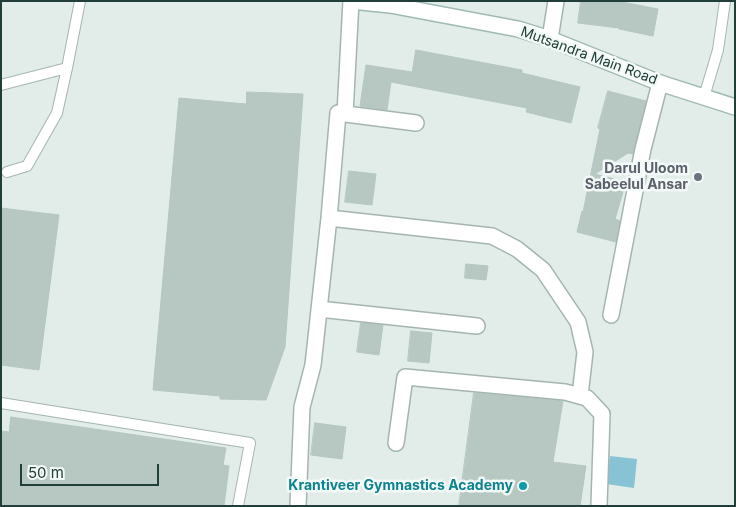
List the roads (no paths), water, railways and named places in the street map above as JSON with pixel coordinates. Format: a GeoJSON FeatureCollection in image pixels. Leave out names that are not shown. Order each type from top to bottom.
{"type":"FeatureCollection","features":[{"type":"Feature","properties":{"kind":"street","name":"Mutsandra Main Road"},"geometry":{"type":"LineString","coordinates":[[351,1],[390,3],[518,29],[550,39],[660,83],[735,107]]}},
{"type":"Feature","properties":{"kind":"street"},"geometry":{"type":"LineString","coordinates":[[345,114],[351,1]]}},
{"type":"Feature","properties":{"kind":"street"},"geometry":{"type":"LineString","coordinates":[[550,39],[556,1]]}},
{"type":"Feature","properties":{"kind":"street"},"geometry":{"type":"LineString","coordinates":[[611,315],[643,149],[660,83]]}},
{"type":"Feature","properties":{"kind":"street"},"geometry":{"type":"LineString","coordinates":[[298,506],[302,407],[313,365],[338,113],[416,123]]}},
{"type":"Feature","properties":{"kind":"street"},"geometry":{"type":"LineString","coordinates":[[329,218],[492,236],[517,249],[543,270],[578,322],[585,352],[580,396]]}},
{"type":"Feature","properties":{"kind":"street"},"geometry":{"type":"LineString","coordinates":[[319,309],[477,326]]}},
{"type":"Feature","properties":{"kind":"street"},"geometry":{"type":"LineString","coordinates":[[396,444],[405,377],[565,392],[587,398],[602,414],[599,506]]}},
{"type":"Feature","properties":{"kind":"lane"},"geometry":{"type":"LineString","coordinates":[[7,172],[27,166],[57,113],[80,1]]}},
{"type":"Feature","properties":{"kind":"lane"},"geometry":{"type":"LineString","coordinates":[[704,97],[718,50],[725,1]]}},
{"type":"Feature","properties":{"kind":"lane"},"geometry":{"type":"LineString","coordinates":[[1,85],[67,68]]}},
{"type":"Feature","properties":{"kind":"lane"},"geometry":{"type":"LineString","coordinates":[[1,403],[250,443],[238,506]]}},
{"type":"Feature","properties":{"kind":"water"},"geometry":{"type":"Polygon","coordinates":[[[610,456],[637,459],[634,488],[606,484],[610,456]]]}},
{"type":"Feature","properties":{"kind":"place","name":"Darul Uloom Sabeelul Ansar"},"geometry":{"type":"Point","coordinates":[698,177]}},
{"type":"Feature","properties":{"kind":"place","name":"Krantiveer Gymnastics Academy"},"geometry":{"type":"Point","coordinates":[523,486]}}]}
